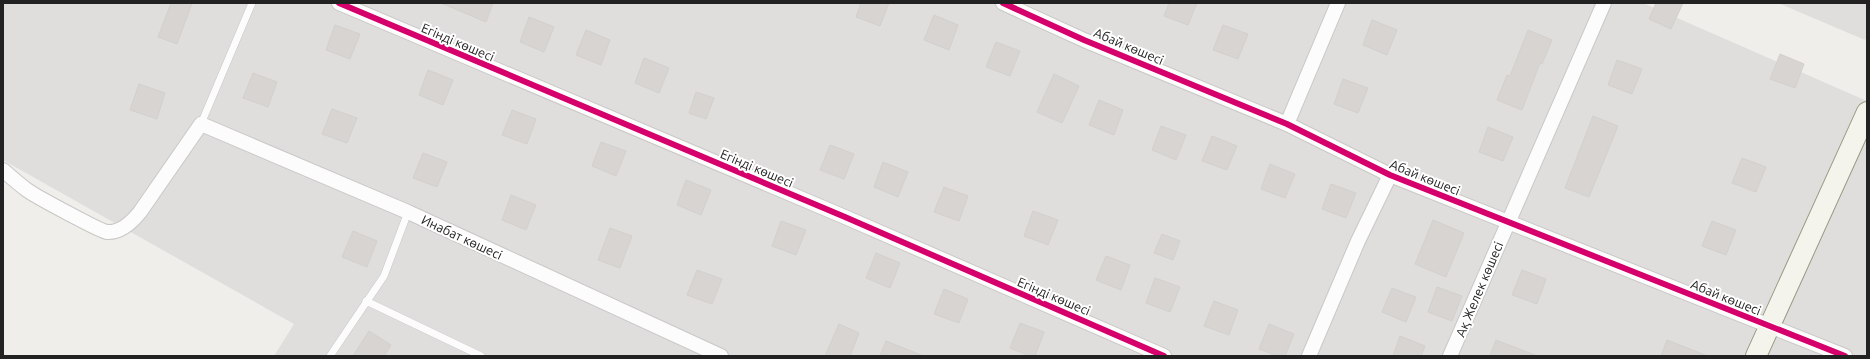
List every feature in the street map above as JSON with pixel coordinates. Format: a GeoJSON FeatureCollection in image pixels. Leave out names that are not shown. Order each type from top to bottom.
{"type":"FeatureCollection","features":[{"type":"Feature","properties":{"kind":"street","name":"Егінді көшесі"},"geometry":{"type":"LineString","coordinates":[[339,3],[845,217],[1164,356]]}},
{"type":"Feature","properties":{"kind":"street","name":"Абай көшесі"},"geometry":{"type":"LineString","coordinates":[[1003,3],[1084,40],[1287,124],[1390,175],[1845,356]]}},
{"type":"Feature","properties":{"kind":"street"},"geometry":{"type":"LineString","coordinates":[[1287,124],[1338,3]]}},
{"type":"Feature","properties":{"kind":"street","name":"Ақ Желек көшесі"},"geometry":{"type":"LineString","coordinates":[[1450,356],[1604,3]]}},
{"type":"Feature","properties":{"kind":"street"},"geometry":{"type":"LineString","coordinates":[[1756,356],[1867,114]]}},
{"type":"Feature","properties":{"kind":"street"},"geometry":{"type":"LineString","coordinates":[[3,170],[28,191],[106,232],[119,230],[131,223],[140,212],[201,124]]}},
{"type":"Feature","properties":{"kind":"street","name":"Инабат көшесі"},"geometry":{"type":"LineString","coordinates":[[201,124],[408,212],[720,356]]}},
{"type":"Feature","properties":{"kind":"street"},"geometry":{"type":"LineString","coordinates":[[1309,356],[1358,241],[1390,175]]}},
{"type":"Feature","properties":{"kind":"lane"},"geometry":{"type":"LineString","coordinates":[[201,124],[252,3]]}},
{"type":"Feature","properties":{"kind":"lane"},"geometry":{"type":"LineString","coordinates":[[330,356],[384,276],[408,212]]}},
{"type":"Feature","properties":{"kind":"lane"},"geometry":{"type":"LineString","coordinates":[[366,301],[481,356]]}},
{"type":"Feature","properties":{"kind":"shaded area"},"geometry":{"type":"Polygon","coordinates":[[[3,3],[1643,3],[1867,101],[1867,356],[274,356],[294,324],[3,160],[3,3]]]}},
{"type":"Feature","properties":{"kind":"shaded area"},"geometry":{"type":"Polygon","coordinates":[[[1778,3],[1867,3],[1867,36],[1865,40],[1778,3]]]}},
{"type":"Feature","properties":{"kind":"building"},"geometry":{"type":"Polygon","coordinates":[[[171,3],[192,3],[177,44],[158,37],[171,3]]]}},
{"type":"Feature","properties":{"kind":"building"},"geometry":{"type":"Polygon","coordinates":[[[441,3],[493,3],[486,22],[441,3]]]}},
{"type":"Feature","properties":{"kind":"building"},"geometry":{"type":"Polygon","coordinates":[[[861,3],[889,3],[880,26],[856,17],[861,3]]]}},
{"type":"Feature","properties":{"kind":"building"},"geometry":{"type":"Polygon","coordinates":[[[1169,3],[1197,3],[1188,25],[1164,16],[1169,3]]]}},
{"type":"Feature","properties":{"kind":"building"},"geometry":{"type":"Polygon","coordinates":[[[1656,3],[1683,3],[1671,29],[1649,19],[1656,3]]]}},
{"type":"Feature","properties":{"kind":"building"},"geometry":{"type":"Polygon","coordinates":[[[934,15],[958,25],[949,50],[924,40],[934,15]]]}},
{"type":"Feature","properties":{"kind":"building"},"geometry":{"type":"Polygon","coordinates":[[[529,17],[554,27],[544,52],[520,42],[529,17]]]}},
{"type":"Feature","properties":{"kind":"building"},"geometry":{"type":"Polygon","coordinates":[[[1372,20],[1397,30],[1387,55],[1363,45],[1372,20]]]}},
{"type":"Feature","properties":{"kind":"building"},"geometry":{"type":"Polygon","coordinates":[[[335,25],[360,34],[350,59],[326,50],[335,25]]]}},
{"type":"Feature","properties":{"kind":"building"},"geometry":{"type":"Polygon","coordinates":[[[1223,25],[1248,34],[1238,59],[1213,50],[1223,25]]]}},
{"type":"Feature","properties":{"kind":"building"},"geometry":{"type":"Polygon","coordinates":[[[586,30],[610,40],[601,65],[576,55],[586,30]]]}},
{"type":"Feature","properties":{"kind":"building"},"geometry":{"type":"Polygon","coordinates":[[[1528,30],[1552,40],[1542,64],[1540,63],[1522,110],[1497,100],[1507,75],[1510,76],[1528,30]]]}},
{"type":"Feature","properties":{"kind":"building"},"geometry":{"type":"Polygon","coordinates":[[[996,42],[1020,51],[1010,76],[986,67],[996,42]]]}},
{"type":"Feature","properties":{"kind":"building"},"geometry":{"type":"Polygon","coordinates":[[[1780,54],[1804,64],[1795,88],[1770,79],[1780,54]]]}},
{"type":"Feature","properties":{"kind":"building"},"geometry":{"type":"Polygon","coordinates":[[[644,58],[669,68],[659,93],[635,83],[644,58]]]}},
{"type":"Feature","properties":{"kind":"building"},"geometry":{"type":"Polygon","coordinates":[[[1617,60],[1642,69],[1632,94],[1608,85],[1617,60]]]}},
{"type":"Feature","properties":{"kind":"building"},"geometry":{"type":"Polygon","coordinates":[[[428,70],[453,80],[443,105],[419,95],[428,70]]]}},
{"type":"Feature","properties":{"kind":"building"},"geometry":{"type":"Polygon","coordinates":[[[253,73],[277,82],[268,107],[243,98],[253,73]]]}},
{"type":"Feature","properties":{"kind":"building"},"geometry":{"type":"Polygon","coordinates":[[[1054,74],[1079,86],[1062,123],[1037,112],[1054,74]]]}},
{"type":"Feature","properties":{"kind":"building"},"geometry":{"type":"Polygon","coordinates":[[[1343,79],[1368,88],[1358,113],[1334,104],[1343,79]]]}},
{"type":"Feature","properties":{"kind":"building"},"geometry":{"type":"Polygon","coordinates":[[[139,84],[165,93],[157,119],[130,110],[139,84]]]}},
{"type":"Feature","properties":{"kind":"building"},"geometry":{"type":"Polygon","coordinates":[[[696,92],[714,98],[706,119],[689,113],[696,92]]]}},
{"type":"Feature","properties":{"kind":"building"},"geometry":{"type":"Polygon","coordinates":[[[1099,100],[1123,110],[1114,135],[1089,125],[1099,100]]]}},
{"type":"Feature","properties":{"kind":"building"},"geometry":{"type":"Polygon","coordinates":[[[332,109],[357,118],[347,143],[322,134],[332,109]]]}},
{"type":"Feature","properties":{"kind":"building"},"geometry":{"type":"Polygon","coordinates":[[[512,110],[536,119],[527,144],[502,135],[512,110]]]}},
{"type":"Feature","properties":{"kind":"building"},"geometry":{"type":"Polygon","coordinates":[[[1593,116],[1618,126],[1589,197],[1565,188],[1593,116]]]}},
{"type":"Feature","properties":{"kind":"building"},"geometry":{"type":"Polygon","coordinates":[[[1161,126],[1186,135],[1176,160],[1152,150],[1161,126]]]}},
{"type":"Feature","properties":{"kind":"building"},"geometry":{"type":"Polygon","coordinates":[[[1488,127],[1513,137],[1503,161],[1479,152],[1488,127]]]}},
{"type":"Feature","properties":{"kind":"building"},"geometry":{"type":"Polygon","coordinates":[[[1212,136],[1237,146],[1227,170],[1202,161],[1212,136]]]}},
{"type":"Feature","properties":{"kind":"building"},"geometry":{"type":"Polygon","coordinates":[[[601,142],[626,151],[616,176],[592,166],[601,142]]]}},
{"type":"Feature","properties":{"kind":"building"},"geometry":{"type":"Polygon","coordinates":[[[830,145],[854,154],[844,179],[820,170],[830,145]]]}},
{"type":"Feature","properties":{"kind":"building"},"geometry":{"type":"Polygon","coordinates":[[[423,153],[447,162],[437,187],[413,178],[423,153]]]}},
{"type":"Feature","properties":{"kind":"building"},"geometry":{"type":"Polygon","coordinates":[[[1742,158],[1766,167],[1756,192],[1732,183],[1742,158]]]}},
{"type":"Feature","properties":{"kind":"building"},"geometry":{"type":"Polygon","coordinates":[[[883,162],[908,172],[898,197],[874,187],[883,162]]]}},
{"type":"Feature","properties":{"kind":"building"},"geometry":{"type":"Polygon","coordinates":[[[1270,164],[1295,174],[1285,198],[1261,189],[1270,164]]]}},
{"type":"Feature","properties":{"kind":"building"},"geometry":{"type":"Polygon","coordinates":[[[686,180],[711,190],[701,215],[677,205],[686,180]]]}},
{"type":"Feature","properties":{"kind":"building"},"geometry":{"type":"Polygon","coordinates":[[[1331,184],[1356,193],[1346,218],[1322,209],[1331,184]]]}},
{"type":"Feature","properties":{"kind":"building"},"geometry":{"type":"Polygon","coordinates":[[[944,187],[968,196],[959,221],[934,212],[944,187]]]}},
{"type":"Feature","properties":{"kind":"building"},"geometry":{"type":"Polygon","coordinates":[[[511,195],[536,205],[526,230],[502,220],[511,195]]]}},
{"type":"Feature","properties":{"kind":"building"},"geometry":{"type":"Polygon","coordinates":[[[1033,211],[1058,220],[1048,245],[1024,236],[1033,211]]]}},
{"type":"Feature","properties":{"kind":"building"},"geometry":{"type":"Polygon","coordinates":[[[1433,220],[1464,233],[1446,277],[1415,264],[1433,220]]]}},
{"type":"Feature","properties":{"kind":"building"},"geometry":{"type":"Polygon","coordinates":[[[781,221],[806,230],[796,255],[772,246],[781,221]]]}},
{"type":"Feature","properties":{"kind":"building"},"geometry":{"type":"Polygon","coordinates":[[[1712,221],[1736,230],[1726,255],[1702,246],[1712,221]]]}},
{"type":"Feature","properties":{"kind":"building"},"geometry":{"type":"Polygon","coordinates":[[[610,228],[632,236],[620,268],[598,260],[610,228]]]}},
{"type":"Feature","properties":{"kind":"building"},"geometry":{"type":"Polygon","coordinates":[[[353,231],[377,241],[367,267],[342,257],[353,231]]]}},
{"type":"Feature","properties":{"kind":"building"},"geometry":{"type":"Polygon","coordinates":[[[1162,234],[1180,241],[1173,260],[1154,253],[1162,234]]]}},
{"type":"Feature","properties":{"kind":"building"},"geometry":{"type":"Polygon","coordinates":[[[876,253],[900,263],[890,288],[866,278],[876,253]]]}},
{"type":"Feature","properties":{"kind":"building"},"geometry":{"type":"Polygon","coordinates":[[[1106,256],[1130,265],[1121,290],[1096,280],[1106,256]]]}},
{"type":"Feature","properties":{"kind":"building"},"geometry":{"type":"Polygon","coordinates":[[[697,270],[722,279],[712,304],[687,295],[697,270]]]}},
{"type":"Feature","properties":{"kind":"building"},"geometry":{"type":"Polygon","coordinates":[[[1522,270],[1546,279],[1537,304],[1512,295],[1522,270]]]}},
{"type":"Feature","properties":{"kind":"building"},"geometry":{"type":"Polygon","coordinates":[[[1155,278],[1180,287],[1170,312],[1146,303],[1155,278]]]}},
{"type":"Feature","properties":{"kind":"building"},"geometry":{"type":"Polygon","coordinates":[[[1437,287],[1462,296],[1452,321],[1428,312],[1437,287]]]}},
{"type":"Feature","properties":{"kind":"building"},"geometry":{"type":"Polygon","coordinates":[[[1392,288],[1416,297],[1406,322],[1382,312],[1392,288]]]}},
{"type":"Feature","properties":{"kind":"building"},"geometry":{"type":"Polygon","coordinates":[[[944,289],[968,299],[959,323],[934,314],[944,289]]]}},
{"type":"Feature","properties":{"kind":"building"},"geometry":{"type":"Polygon","coordinates":[[[1214,301],[1238,310],[1229,335],[1204,326],[1214,301]]]}},
{"type":"Feature","properties":{"kind":"building"},"geometry":{"type":"Polygon","coordinates":[[[1020,323],[1044,332],[1035,356],[1030,356],[1010,348],[1020,323]]]}},
{"type":"Feature","properties":{"kind":"building"},"geometry":{"type":"Polygon","coordinates":[[[839,324],[859,333],[850,356],[825,356],[839,324]]]}},
{"type":"Feature","properties":{"kind":"building"},"geometry":{"type":"Polygon","coordinates":[[[1269,324],[1294,334],[1285,356],[1277,356],[1259,349],[1269,324]]]}},
{"type":"Feature","properties":{"kind":"building"},"geometry":{"type":"Polygon","coordinates":[[[369,331],[391,345],[384,356],[353,356],[369,331]]]}},
{"type":"Feature","properties":{"kind":"building"},"geometry":{"type":"Polygon","coordinates":[[[1400,336],[1425,346],[1421,356],[1393,356],[1400,336]]]}},
{"type":"Feature","properties":{"kind":"building"},"geometry":{"type":"Polygon","coordinates":[[[1496,340],[1535,355],[1490,356],[1496,340]]]}},
{"type":"Feature","properties":{"kind":"building"},"geometry":{"type":"Polygon","coordinates":[[[1667,340],[1705,355],[1705,356],[1661,356],[1667,340]]]}},
{"type":"Feature","properties":{"kind":"building"},"geometry":{"type":"Polygon","coordinates":[[[886,341],[921,355],[921,356],[880,356],[886,341]]]}},
{"type":"Feature","properties":{"kind":"cycle path"},"geometry":{"type":"LineString","coordinates":[[339,3],[845,217],[1164,356]]}},
{"type":"Feature","properties":{"kind":"cycle path"},"geometry":{"type":"LineString","coordinates":[[1003,3],[1084,40],[1287,124],[1390,175],[1845,356]]}}]}
